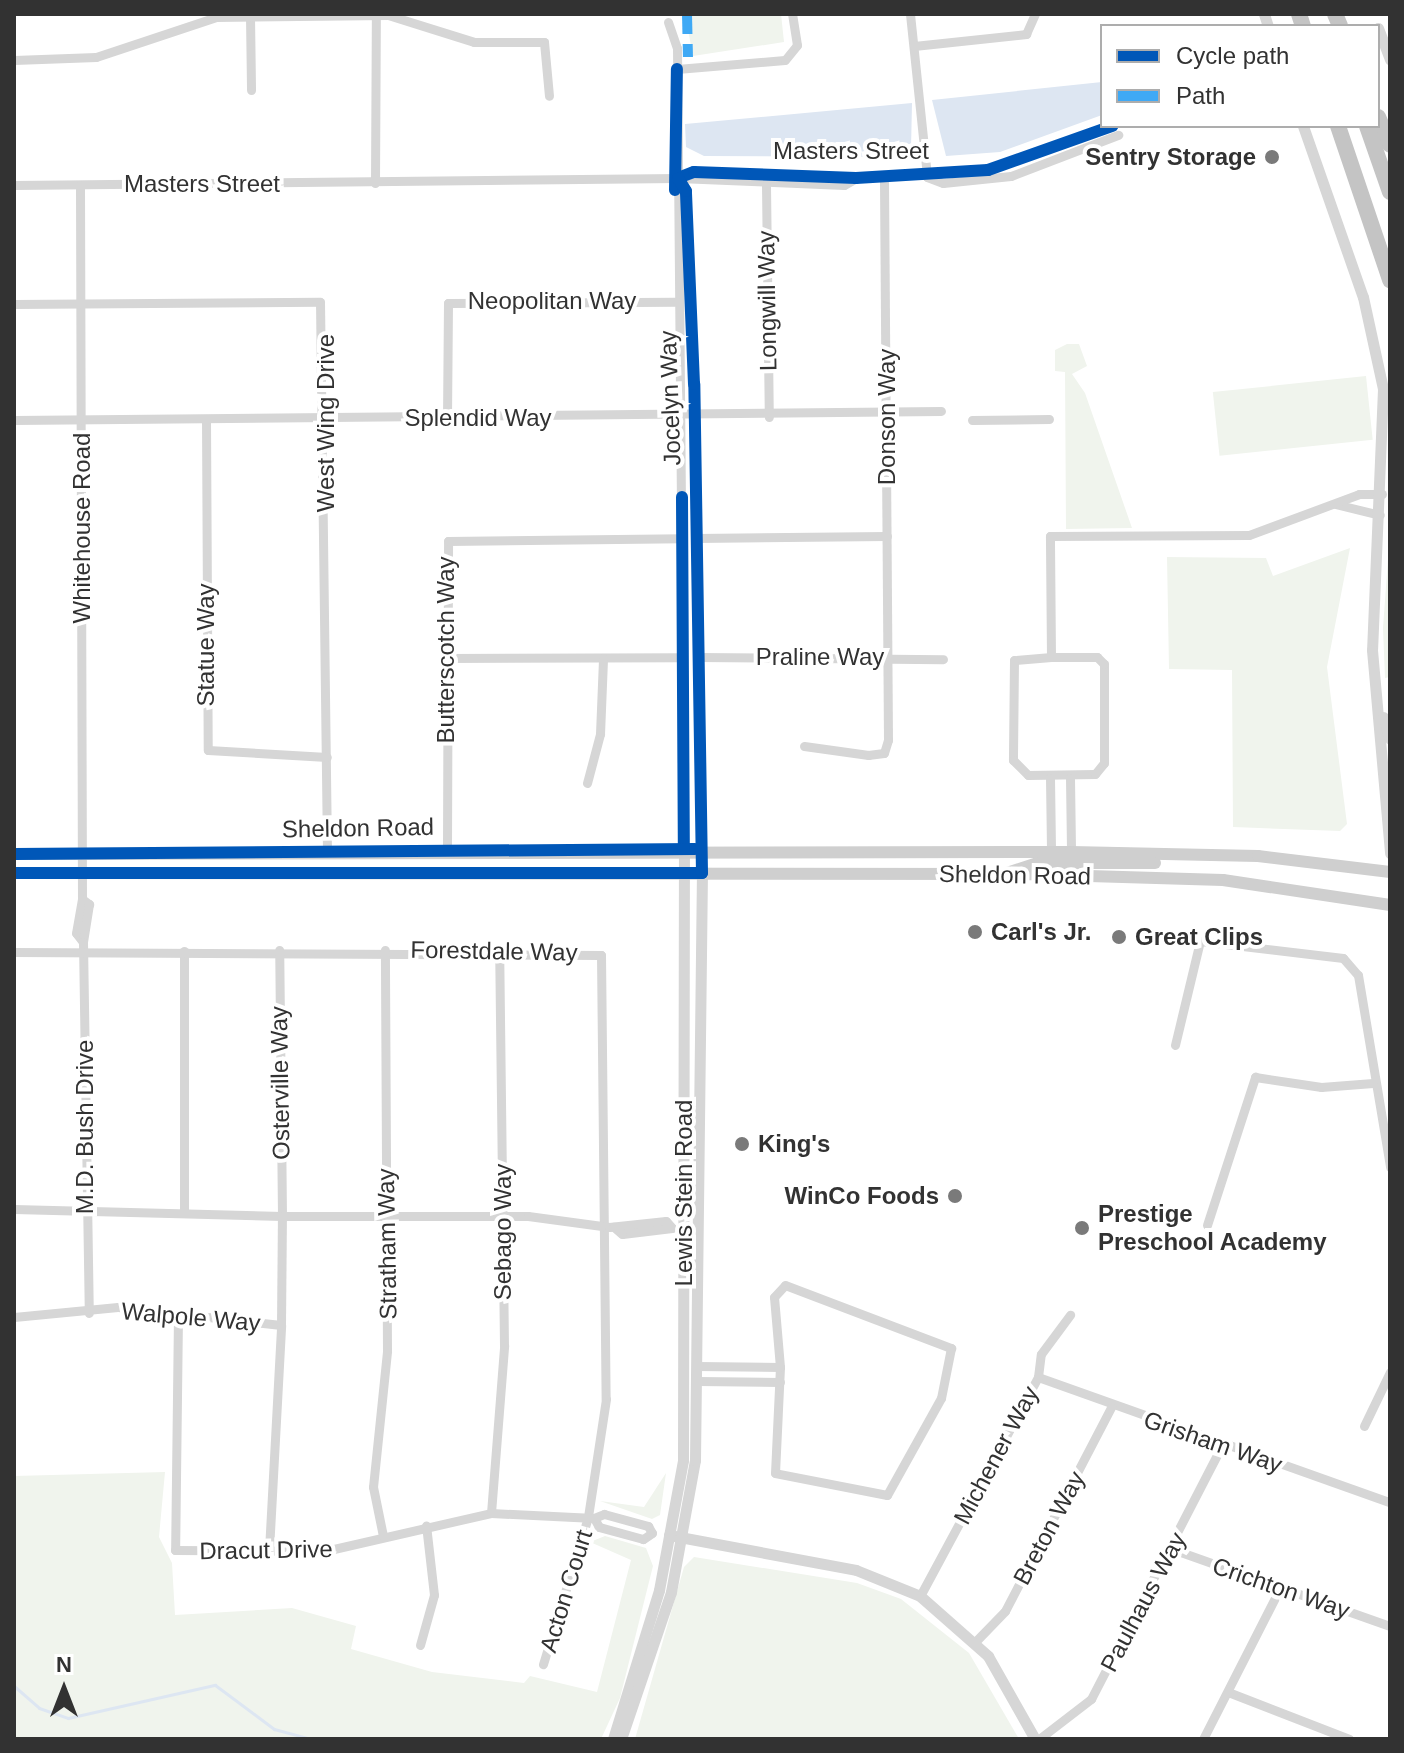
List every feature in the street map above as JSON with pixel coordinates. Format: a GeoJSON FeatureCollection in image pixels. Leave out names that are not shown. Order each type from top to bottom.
{"type":"FeatureCollection","features":[{"type":"Feature","properties":{"kind":"highway"},"geometry":{"type":"LineString","coordinates":[[1380,122],[1390,145]]}},
{"type":"Feature","properties":{"kind":"highway"},"geometry":{"type":"LineString","coordinates":[[1339,128],[1390,280]]}},
{"type":"Feature","properties":{"kind":"highway"},"geometry":{"type":"LineString","coordinates":[[1368,128],[1390,192]]}},
{"type":"Feature","properties":{"kind":"main road","name":"Sheldon Road"},"geometry":{"type":"LineString","coordinates":[[14,854],[447,848],[1071,852],[1197,855],[1390,872]]}},
{"type":"Feature","properties":{"kind":"main road"},"geometry":{"type":"LineString","coordinates":[[1007,874],[1028,864],[1170,863],[1197,855]]}},
{"type":"Feature","properties":{"kind":"main road","name":"Sheldon Road"},"geometry":{"type":"LineString","coordinates":[[14,873],[1007,874],[1223,880],[1390,905]]}},
{"type":"Feature","properties":{"kind":"street"},"geometry":{"type":"LineString","coordinates":[[677,69],[785,60],[797,45],[792,14]]}},
{"type":"Feature","properties":{"kind":"street"},"geometry":{"type":"LineString","coordinates":[[910,14],[927,177]]}},
{"type":"Feature","properties":{"kind":"street"},"geometry":{"type":"LineString","coordinates":[[914,46],[1026,34],[1035,14]]}},
{"type":"Feature","properties":{"kind":"street"},"geometry":{"type":"LineString","coordinates":[[375,183],[376,15]]}},
{"type":"Feature","properties":{"kind":"street"},"geometry":{"type":"LineString","coordinates":[[14,60],[96,57],[187,23],[250,16],[376,15],[474,42],[544,42],[549,96]]}},
{"type":"Feature","properties":{"kind":"street"},"geometry":{"type":"LineString","coordinates":[[250,16],[251,90]]}},
{"type":"Feature","properties":{"kind":"street","name":"Jocelyn Way"},"geometry":{"type":"LineString","coordinates":[[668,22],[677,69],[676,302],[689,417],[682,538],[684,849]]}},
{"type":"Feature","properties":{"kind":"street"},"geometry":{"type":"LineString","coordinates":[[1380,32],[1390,60]]}},
{"type":"Feature","properties":{"kind":"street"},"geometry":{"type":"LineString","coordinates":[[1304,128],[1373,331],[1383,389],[1382,494],[1372,650],[1390,853]]}},
{"type":"Feature","properties":{"kind":"street","name":"Masters Street"},"geometry":{"type":"LineString","coordinates":[[678,178],[694,172],[856,178],[927,177],[951,183],[1024,167],[1115,130]]}},
{"type":"Feature","properties":{"kind":"street","name":"Donson Way"},"geometry":{"type":"LineString","coordinates":[[804,746],[819,754],[884,753],[887,414],[884,177]]}},
{"type":"Feature","properties":{"kind":"street","name":"Jocelyn Way"},"geometry":{"type":"LineString","coordinates":[[678,178],[686,191],[702,873]]}},
{"type":"Feature","properties":{"kind":"street","name":"Masters Street"},"geometry":{"type":"LineString","coordinates":[[14,185],[678,178],[766,185],[844,185],[856,178]]}},
{"type":"Feature","properties":{"kind":"street","name":"Whitehouse Road"},"geometry":{"type":"LineString","coordinates":[[80,185],[85,871]]}},
{"type":"Feature","properties":{"kind":"street","name":"Longwill Way"},"geometry":{"type":"LineString","coordinates":[[766,185],[769,417]]}},
{"type":"Feature","properties":{"kind":"street","name":"West Wing Drive"},"geometry":{"type":"LineString","coordinates":[[14,304],[320,302],[327,419],[327,851]]}},
{"type":"Feature","properties":{"kind":"street","name":"Neopolitan Way"},"geometry":{"type":"LineString","coordinates":[[447,418],[448,303],[676,302]]}},
{"type":"Feature","properties":{"kind":"street","name":"Splendid Way"},"geometry":{"type":"LineString","coordinates":[[14,420],[769,417],[941,411]]}},
{"type":"Feature","properties":{"kind":"street","name":"Statue Way"},"geometry":{"type":"LineString","coordinates":[[206,419],[208,750],[327,757]]}},
{"type":"Feature","properties":{"kind":"street"},"geometry":{"type":"LineString","coordinates":[[972,420],[1049,419]]}},
{"type":"Feature","properties":{"kind":"street"},"geometry":{"type":"LineString","coordinates":[[1051,657],[1050,536],[1249,535],[1335,504],[1382,494]]}},
{"type":"Feature","properties":{"kind":"street"},"geometry":{"type":"LineString","coordinates":[[1335,504],[1380,515]]}},
{"type":"Feature","properties":{"kind":"street"},"geometry":{"type":"LineString","coordinates":[[696,538],[887,536]]}},
{"type":"Feature","properties":{"kind":"street","name":"Butterscotch Way"},"geometry":{"type":"LineString","coordinates":[[447,848],[445,658],[448,541],[682,538]]}},
{"type":"Feature","properties":{"kind":"street","name":"Praline Way"},"geometry":{"type":"LineString","coordinates":[[697,657],[887,656],[943,659]]}},
{"type":"Feature","properties":{"kind":"street"},"geometry":{"type":"LineString","coordinates":[[445,658],[683,657]]}},
{"type":"Feature","properties":{"kind":"street"},"geometry":{"type":"LineString","coordinates":[[1020,657],[1051,657],[1097,657],[1104,664],[1104,763],[1095,774],[1050,778],[1018,771],[1013,760],[1013,665],[1020,657]]}},
{"type":"Feature","properties":{"kind":"street"},"geometry":{"type":"LineString","coordinates":[[587,783],[600,734],[603,658]]}},
{"type":"Feature","properties":{"kind":"street"},"geometry":{"type":"LineString","coordinates":[[1377,697],[1390,739]]}},
{"type":"Feature","properties":{"kind":"street"},"geometry":{"type":"LineString","coordinates":[[1050,778],[1051,852]]}},
{"type":"Feature","properties":{"kind":"street"},"geometry":{"type":"LineString","coordinates":[[1070,778],[1071,852]]}},
{"type":"Feature","properties":{"kind":"street"},"geometry":{"type":"LineString","coordinates":[[1050,806],[1070,806]]}},
{"type":"Feature","properties":{"kind":"street","name":"Lewis Stein Road"},"geometry":{"type":"LineString","coordinates":[[613,1739],[629,1710],[683,1460],[678,1228],[684,1116],[684,849]]}},
{"type":"Feature","properties":{"kind":"street","name":"M.D. Bush Drive"},"geometry":{"type":"LineString","coordinates":[[85,871],[82,899],[89,904],[83,946],[89,1313]]}},
{"type":"Feature","properties":{"kind":"street","name":"Lewis Stein Road"},"geometry":{"type":"LineString","coordinates":[[621,1739],[684,1538],[698,1381],[702,873]]}},
{"type":"Feature","properties":{"kind":"street"},"geometry":{"type":"LineString","coordinates":[[1175,1045],[1200,941],[1329,954],[1358,975],[1373,1083],[1390,1167]]}},
{"type":"Feature","properties":{"kind":"street","name":"Forestdale Way"},"geometry":{"type":"LineString","coordinates":[[14,952],[83,946],[184,951],[591,952],[604,962],[612,1227],[606,1399],[591,1518]]}},
{"type":"Feature","properties":{"kind":"street","name":"Osterville Way"},"geometry":{"type":"LineString","coordinates":[[279,950],[282,1216]]}},
{"type":"Feature","properties":{"kind":"street","name":"Stratham Way"},"geometry":{"type":"LineString","coordinates":[[383,1536],[373,1487],[386,1375],[385,950]]}},
{"type":"Feature","properties":{"kind":"street"},"geometry":{"type":"LineString","coordinates":[[184,951],[184,1210]]}},
{"type":"Feature","properties":{"kind":"street","name":"Sebago Way"},"geometry":{"type":"LineString","coordinates":[[491,1513],[504,1216],[499,951]]}},
{"type":"Feature","properties":{"kind":"street"},"geometry":{"type":"LineString","coordinates":[[684,1009],[689,1092],[699,1106]]}},
{"type":"Feature","properties":{"kind":"street"},"geometry":{"type":"LineString","coordinates":[[1207,1225],[1255,1077],[1321,1087],[1373,1083]]}},
{"type":"Feature","properties":{"kind":"street"},"geometry":{"type":"LineString","coordinates":[[684,1116],[690,1198],[699,1216]]}},
{"type":"Feature","properties":{"kind":"street"},"geometry":{"type":"LineString","coordinates":[[14,1209],[184,1210],[282,1216],[504,1216],[612,1227],[622,1234],[678,1228]]}},
{"type":"Feature","properties":{"kind":"street","name":"Walpole Way"},"geometry":{"type":"LineString","coordinates":[[14,1317],[61,1308],[89,1313],[118,1307],[281,1325],[282,1216]]}},
{"type":"Feature","properties":{"kind":"street"},"geometry":{"type":"LineString","coordinates":[[785,1285],[947,1345],[951,1354],[941,1398],[881,1496],[775,1473],[780,1382],[774,1297],[785,1285]]}},
{"type":"Feature","properties":{"kind":"street","name":"Dracut Drive"},"geometry":{"type":"LineString","coordinates":[[178,1315],[175,1550],[338,1549],[426,1525],[491,1513],[591,1518],[599,1527],[643,1539],[652,1533],[669,1535]]}},
{"type":"Feature","properties":{"kind":"street","name":"Michener Way"},"geometry":{"type":"LineString","coordinates":[[920,1596],[1038,1377],[1041,1354],[1070,1315]]}},
{"type":"Feature","properties":{"kind":"street"},"geometry":{"type":"LineString","coordinates":[[269,1550],[281,1325]]}},
{"type":"Feature","properties":{"kind":"street"},"geometry":{"type":"LineString","coordinates":[[697,1366],[780,1367]]}},
{"type":"Feature","properties":{"kind":"street"},"geometry":{"type":"LineString","coordinates":[[1364,1426],[1390,1372]]}},
{"type":"Feature","properties":{"kind":"street","name":"Grisham Way"},"geometry":{"type":"LineString","coordinates":[[1038,1377],[1111,1407],[1390,1502]]}},
{"type":"Feature","properties":{"kind":"street"},"geometry":{"type":"LineString","coordinates":[[698,1381],[780,1382]]}},
{"type":"Feature","properties":{"kind":"street","name":"Breton Way"},"geometry":{"type":"LineString","coordinates":[[976,1641],[1005,1611],[1111,1407]]}},
{"type":"Feature","properties":{"kind":"street","name":"Paulhaus Way"},"geometry":{"type":"LineString","coordinates":[[1037,1739],[1091,1699],[1172,1549],[1222,1445]]}},
{"type":"Feature","properties":{"kind":"street","name":"Acton Court"},"geometry":{"type":"LineString","coordinates":[[543,1664],[591,1518]]}},
{"type":"Feature","properties":{"kind":"street"},"geometry":{"type":"LineString","coordinates":[[420,1645],[434,1595],[426,1525]]}},
{"type":"Feature","properties":{"kind":"street"},"geometry":{"type":"LineString","coordinates":[[669,1535],[856,1570],[920,1596],[976,1641],[1037,1739]]}},
{"type":"Feature","properties":{"kind":"street","name":"Crichton Way"},"geometry":{"type":"LineString","coordinates":[[1172,1549],[1390,1626]]}},
{"type":"Feature","properties":{"kind":"street"},"geometry":{"type":"LineString","coordinates":[[1203,1739],[1280,1588]]}},
{"type":"Feature","properties":{"kind":"street"},"geometry":{"type":"LineString","coordinates":[[1228,1692],[1349,1739]]}},
{"type":"Feature","properties":{"kind":"shaded area"},"geometry":{"type":"Polygon","coordinates":[[[685,14],[781,14],[784,42],[693,56],[685,14]]]}},
{"type":"Feature","properties":{"kind":"shaded area"},"geometry":{"type":"Polygon","coordinates":[[[1100,82],[1100,116],[1000,152],[946,156],[932,100],[1100,82]]]}},
{"type":"Feature","properties":{"kind":"shaded area"},"geometry":{"type":"Polygon","coordinates":[[[912,103],[911,149],[903,157],[704,156],[686,147],[685,124],[912,103]]]}},
{"type":"Feature","properties":{"kind":"shaded area"},"geometry":{"type":"Polygon","coordinates":[[[1067,344],[1079,344],[1087,366],[1072,374],[1085,393],[1132,528],[1066,529],[1065,372],[1055,371],[1055,350],[1067,344]]]}},
{"type":"Feature","properties":{"kind":"shaded area"},"geometry":{"type":"Polygon","coordinates":[[[1366,376],[1373,440],[1220,456],[1213,392],[1366,376]]]}},
{"type":"Feature","properties":{"kind":"shaded area"},"geometry":{"type":"Polygon","coordinates":[[[1390,531],[1390,677],[1385,678],[1383,628],[1390,531]]]}},
{"type":"Feature","properties":{"kind":"shaded area"},"geometry":{"type":"Polygon","coordinates":[[[1350,548],[1327,667],[1347,824],[1340,831],[1233,827],[1232,670],[1169,669],[1167,557],[1266,558],[1273,576],[1350,548]]]}},
{"type":"Feature","properties":{"kind":"shaded area"},"geometry":{"type":"Polygon","coordinates":[[[165,1472],[159,1537],[172,1563],[175,1615],[292,1608],[356,1626],[351,1649],[432,1672],[524,1683],[530,1676],[597,1692],[631,1560],[590,1542],[605,1536],[646,1548],[653,1566],[620,1698],[601,1739],[14,1739],[14,1476],[165,1472]]]}},
{"type":"Feature","properties":{"kind":"shaded area"},"geometry":{"type":"Polygon","coordinates":[[[666,1473],[660,1515],[652,1519],[600,1501],[644,1507],[666,1473]]]}},
{"type":"Feature","properties":{"kind":"shaded area"},"geometry":{"type":"Polygon","coordinates":[[[694,1557],[857,1583],[901,1599],[969,1653],[1019,1739],[635,1739],[684,1567],[694,1557]]]}},
{"type":"Feature","properties":{"kind":"waterway"},"geometry":{"type":"LineString","coordinates":[[14,1686],[39,1708],[68,1718],[215,1685],[274,1729],[312,1739]]}},
{"type":"Feature","properties":{"kind":"waterway"},"geometry":{"type":"LineString","coordinates":[[519,1739],[557,1739]]}},
{"type":"Feature","properties":{"kind":"marked path"},"geometry":{"type":"LineString","coordinates":[[687,14],[688,57]]}},
{"type":"Feature","properties":{"kind":"cycle path"},"geometry":{"type":"LineString","coordinates":[[675,190],[677,69]]}},
{"type":"Feature","properties":{"kind":"cycle path"},"geometry":{"type":"LineString","coordinates":[[678,178],[694,172],[856,178],[988,170],[1106,128]]}},
{"type":"Feature","properties":{"kind":"cycle path"},"geometry":{"type":"LineString","coordinates":[[14,873],[702,873],[694,384],[686,191],[678,178]]}},
{"type":"Feature","properties":{"kind":"cycle path"},"geometry":{"type":"LineString","coordinates":[[682,497],[684,849]]}},
{"type":"Feature","properties":{"kind":"cycle path"},"geometry":{"type":"LineString","coordinates":[[14,854],[695,849]]}},
{"type":"Feature","properties":{"kind":"place","name":"Sentry Storage"},"geometry":{"type":"Point","coordinates":[1272,157]}},
{"type":"Feature","properties":{"kind":"place","name":"Carl's Jr."},"geometry":{"type":"Point","coordinates":[975,932]}},
{"type":"Feature","properties":{"kind":"place","name":"Great Clips"},"geometry":{"type":"Point","coordinates":[1119,937]}},
{"type":"Feature","properties":{"kind":"place","name":"King's"},"geometry":{"type":"Point","coordinates":[742,1144]}},
{"type":"Feature","properties":{"kind":"place","name":"WinCo Foods"},"geometry":{"type":"Point","coordinates":[955,1196]}},
{"type":"Feature","properties":{"kind":"place","name":"Prestige Preschool Academy"},"geometry":{"type":"Point","coordinates":[1082,1228]}}]}
